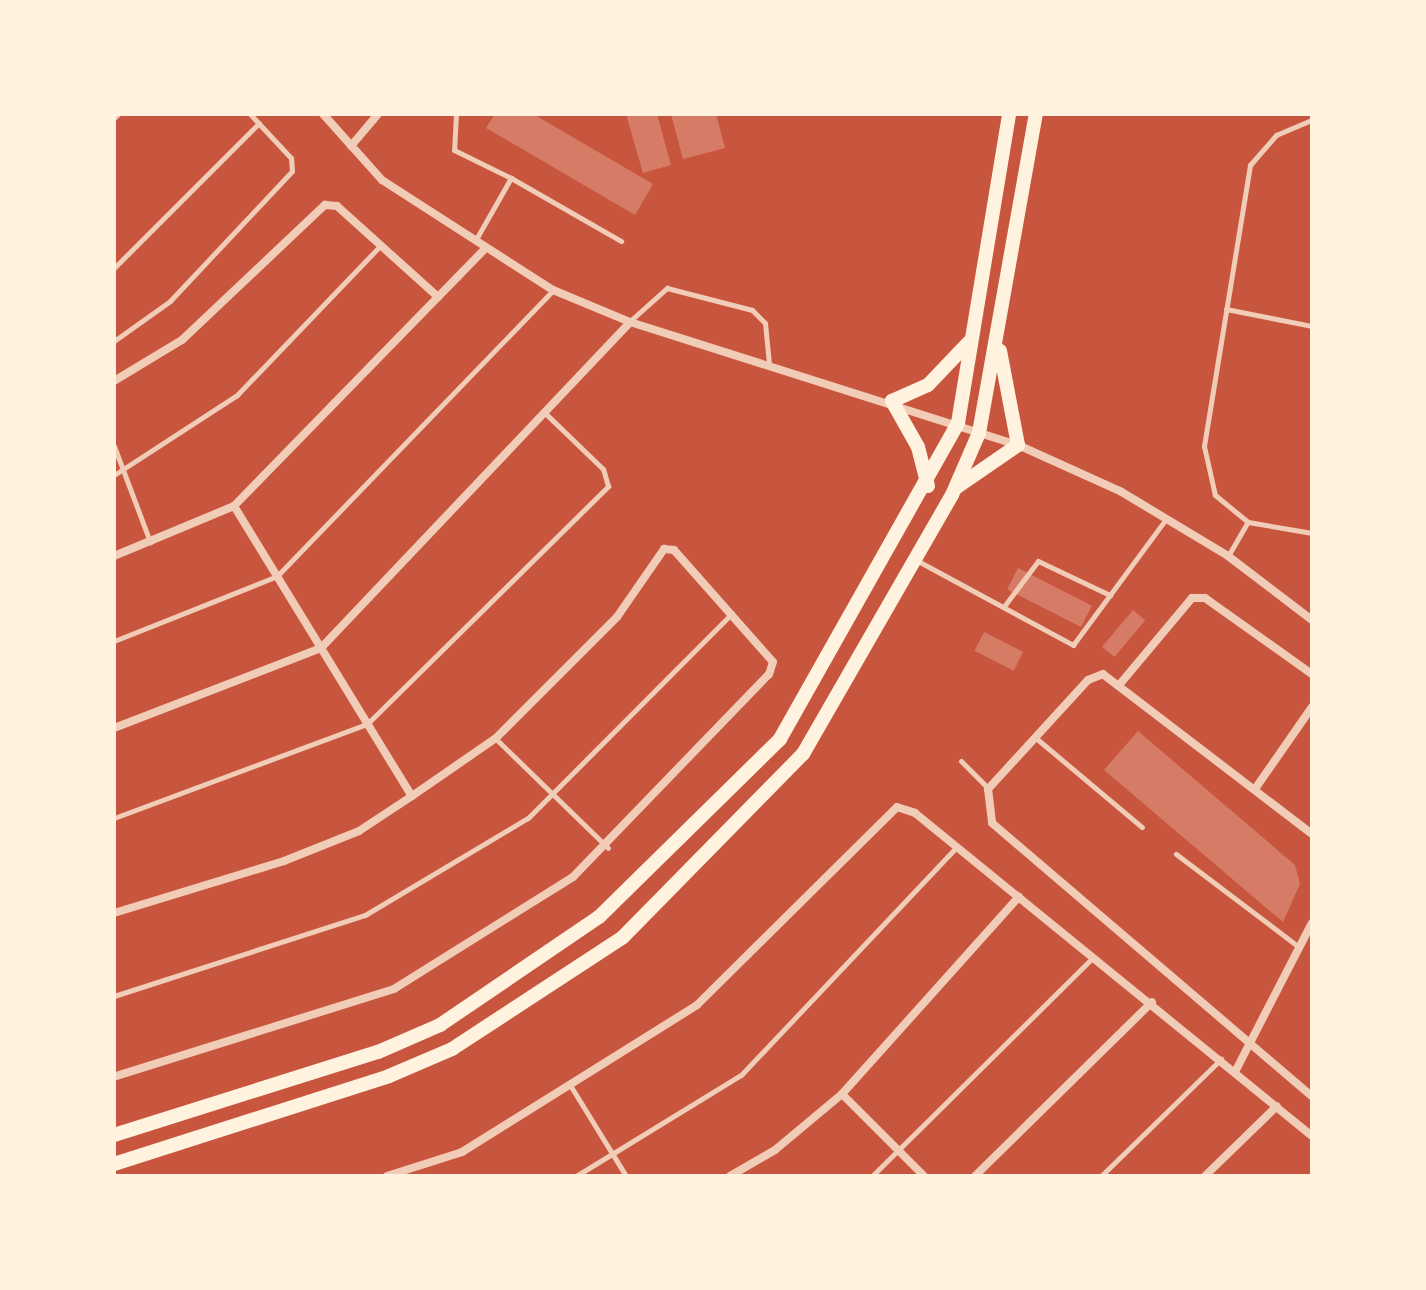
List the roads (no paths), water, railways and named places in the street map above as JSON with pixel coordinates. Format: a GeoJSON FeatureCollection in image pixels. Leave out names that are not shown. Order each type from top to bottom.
{"type":"FeatureCollection","features":[{"type":"Feature","properties":{"kind":"main road"},"geometry":{"type":"LineString","coordinates":[[114,1135],[440,1025],[599,917],[780,739],[928,486],[958,423],[1009,114]]}},
{"type":"Feature","properties":{"kind":"main road"},"geometry":{"type":"LineString","coordinates":[[114,1164],[389,1076],[452,1049],[623,937],[803,754],[954,490],[979,433],[1036,114]]}},
{"type":"Feature","properties":{"kind":"main road"},"geometry":{"type":"LineString","coordinates":[[954,490],[1018,445],[1003,392],[998,327]]}},
{"type":"Feature","properties":{"kind":"main road"},"geometry":{"type":"LineString","coordinates":[[928,486],[918,447],[892,401],[928,385],[971,338]]}},
{"type":"Feature","properties":{"kind":"main road"},"geometry":{"type":"LineString","coordinates":[[114,1141],[142,1126]]}},
{"type":"Feature","properties":{"kind":"street"},"geometry":{"type":"LineString","coordinates":[[323,114],[382,180],[553,290],[630,322],[892,401],[1018,445],[1166,519],[1228,556],[1312,620]]}},
{"type":"Feature","properties":{"kind":"street"},"geometry":{"type":"LineString","coordinates":[[351,146],[378,114]]}},
{"type":"Feature","properties":{"kind":"street"},"geometry":{"type":"LineString","coordinates":[[114,381],[182,340],[325,205],[337,206],[438,297]]}},
{"type":"Feature","properties":{"kind":"street"},"geometry":{"type":"LineString","coordinates":[[114,556],[234,506],[485,249]]}},
{"type":"Feature","properties":{"kind":"street"},"geometry":{"type":"LineString","coordinates":[[114,728],[321,648],[630,322]]}},
{"type":"Feature","properties":{"kind":"street"},"geometry":{"type":"LineString","coordinates":[[234,506],[412,796]]}},
{"type":"Feature","properties":{"kind":"street"},"geometry":{"type":"LineString","coordinates":[[114,913],[284,861],[359,831],[412,796],[496,738],[617,617],[664,549],[674,550],[733,613],[773,662],[769,674],[608,848],[394,989],[114,1077]]}},
{"type":"Feature","properties":{"kind":"street"},"geometry":{"type":"LineString","coordinates":[[1120,684],[1192,598],[1205,598],[1312,674]]}},
{"type":"Feature","properties":{"kind":"street"},"geometry":{"type":"LineString","coordinates":[[1312,834],[1103,674],[1088,680],[988,789],[992,823],[1312,1096]]}},
{"type":"Feature","properties":{"kind":"street"},"geometry":{"type":"LineString","coordinates":[[1255,789],[1312,707]]}},
{"type":"Feature","properties":{"kind":"street"},"geometry":{"type":"LineString","coordinates":[[387,1176],[462,1152],[697,1005],[881,817],[897,807],[915,813],[1236,1070],[1312,1136]]}},
{"type":"Feature","properties":{"kind":"street"},"geometry":{"type":"LineString","coordinates":[[730,1176],[775,1150],[842,1094],[1019,897]]}},
{"type":"Feature","properties":{"kind":"street"},"geometry":{"type":"LineString","coordinates":[[1236,1070],[1252,1047],[1312,923]]}},
{"type":"Feature","properties":{"kind":"street"},"geometry":{"type":"LineString","coordinates":[[975,1176],[1152,1002]]}},
{"type":"Feature","properties":{"kind":"street"},"geometry":{"type":"LineString","coordinates":[[842,1094],[924,1176]]}},
{"type":"Feature","properties":{"kind":"street"},"geometry":{"type":"LineString","coordinates":[[1205,1176],[1277,1106]]}},
{"type":"Feature","properties":{"kind":"lane"},"geometry":{"type":"LineString","coordinates":[[114,341],[170,301],[292,171],[291,158],[250,114]]}},
{"type":"Feature","properties":{"kind":"lane"},"geometry":{"type":"LineString","coordinates":[[456,114],[454,150],[511,178],[621,241]]}},
{"type":"Feature","properties":{"kind":"lane"},"geometry":{"type":"LineString","coordinates":[[1312,120],[1276,135],[1250,165],[1204,446],[1215,495],[1248,522],[1312,533]]}},
{"type":"Feature","properties":{"kind":"lane"},"geometry":{"type":"LineString","coordinates":[[114,268],[259,123]]}},
{"type":"Feature","properties":{"kind":"lane"},"geometry":{"type":"LineString","coordinates":[[474,242],[511,178]]}},
{"type":"Feature","properties":{"kind":"lane"},"geometry":{"type":"LineString","coordinates":[[114,475],[237,395],[381,245]]}},
{"type":"Feature","properties":{"kind":"lane"},"geometry":{"type":"LineString","coordinates":[[114,641],[277,576],[553,290]]}},
{"type":"Feature","properties":{"kind":"lane"},"geometry":{"type":"LineString","coordinates":[[630,322],[656,293],[695,292],[760,315],[769,364]]}},
{"type":"Feature","properties":{"kind":"lane"},"geometry":{"type":"LineString","coordinates":[[1226,309],[1312,326]]}},
{"type":"Feature","properties":{"kind":"lane"},"geometry":{"type":"LineString","coordinates":[[114,818],[367,724],[608,486],[603,469],[546,414]]}},
{"type":"Feature","properties":{"kind":"lane"},"geometry":{"type":"LineString","coordinates":[[114,446],[150,542]]}},
{"type":"Feature","properties":{"kind":"lane"},"geometry":{"type":"LineString","coordinates":[[915,559],[1005,605],[1073,645],[1166,519]]}},
{"type":"Feature","properties":{"kind":"lane"},"geometry":{"type":"LineString","coordinates":[[1228,556],[1248,522]]}},
{"type":"Feature","properties":{"kind":"lane"},"geometry":{"type":"LineString","coordinates":[[1005,605],[1038,561],[1110,595]]}},
{"type":"Feature","properties":{"kind":"lane"},"geometry":{"type":"LineString","coordinates":[[114,996],[365,915],[528,818],[733,613]]}},
{"type":"Feature","properties":{"kind":"lane"},"geometry":{"type":"LineString","coordinates":[[496,738],[608,848]]}},
{"type":"Feature","properties":{"kind":"lane"},"geometry":{"type":"LineString","coordinates":[[1037,739],[1142,827]]}},
{"type":"Feature","properties":{"kind":"lane"},"geometry":{"type":"LineString","coordinates":[[961,761],[988,789]]}},
{"type":"Feature","properties":{"kind":"lane"},"geometry":{"type":"LineString","coordinates":[[576,1176],[741,1075],[957,847]]}},
{"type":"Feature","properties":{"kind":"lane"},"geometry":{"type":"LineString","coordinates":[[1176,854],[1300,948]]}},
{"type":"Feature","properties":{"kind":"lane"},"geometry":{"type":"LineString","coordinates":[[872,1176],[1094,957]]}},
{"type":"Feature","properties":{"kind":"lane"},"geometry":{"type":"LineString","coordinates":[[1101,1176],[1221,1058]]}},
{"type":"Feature","properties":{"kind":"lane"},"geometry":{"type":"LineString","coordinates":[[570,1085],[626,1176]]}}]}
